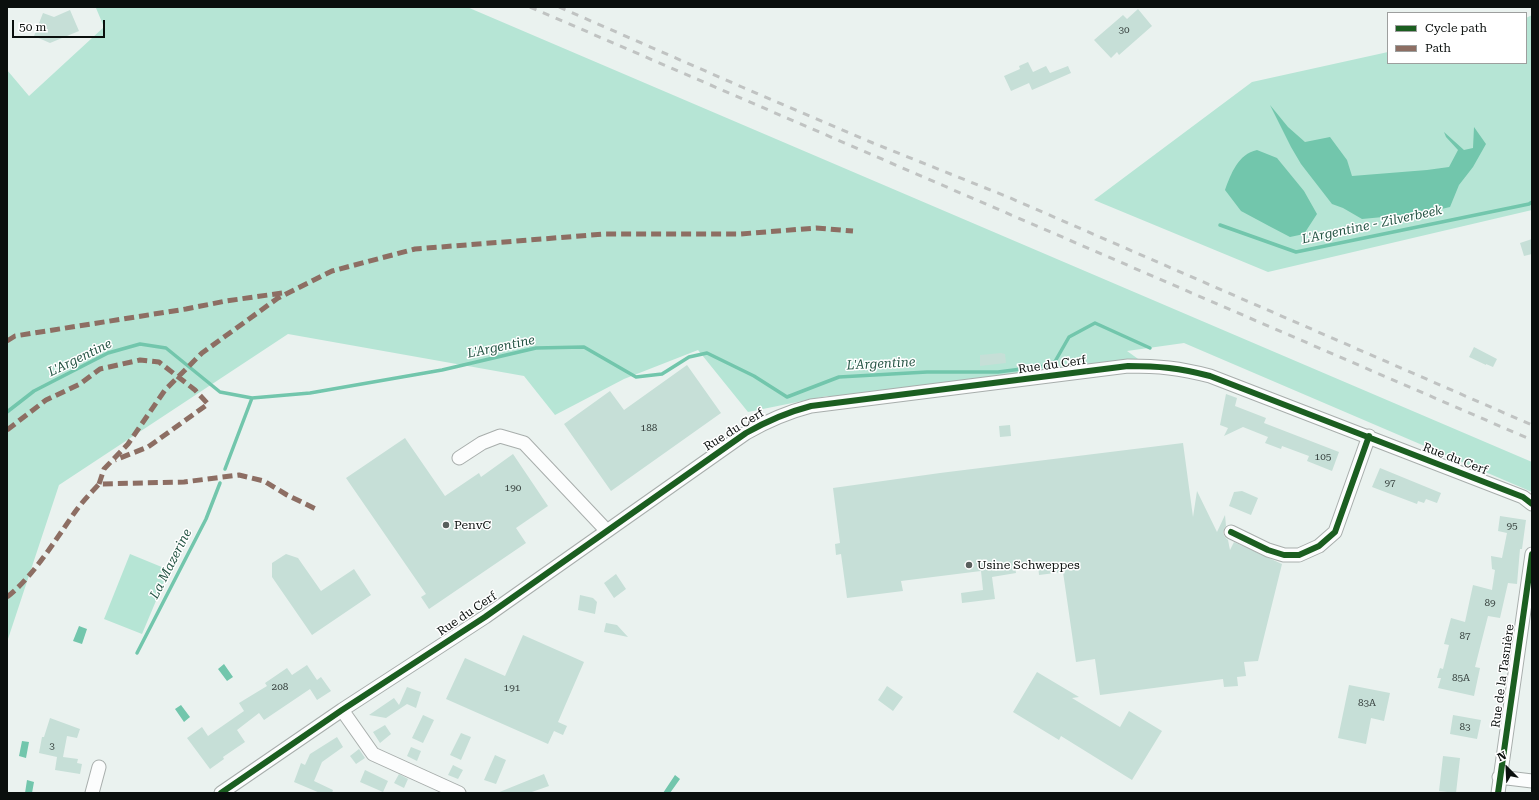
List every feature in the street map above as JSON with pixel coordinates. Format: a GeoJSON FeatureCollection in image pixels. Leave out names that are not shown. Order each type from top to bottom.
{"type":"FeatureCollection","features":[{"type":"Feature","properties":{"kind":"street","name":"Rue du Cerf"},"geometry":{"type":"LineString","coordinates":[[221,793],[342,710],[485,617],[746,433],[765,422],[790,411],[811,406],[1121,367],[1159,366],[1184,369],[1210,376],[1369,436],[1523,497],[1532,504]]}},
{"type":"Feature","properties":{"kind":"street"},"geometry":{"type":"LineString","coordinates":[[459,458],[482,443],[500,436],[524,443],[607,531]]}},
{"type":"Feature","properties":{"kind":"street"},"geometry":{"type":"LineString","coordinates":[[1231,532],[1268,550],[1284,555],[1299,555],[1319,546],[1335,532],[1369,436]]}},
{"type":"Feature","properties":{"kind":"street","name":"Rue de la Tasnière"},"geometry":{"type":"LineString","coordinates":[[1498,793],[1499,776],[1532,559]]}},
{"type":"Feature","properties":{"kind":"street"},"geometry":{"type":"LineString","coordinates":[[342,710],[374,754],[459,793]]}},
{"type":"Feature","properties":{"kind":"street"},"geometry":{"type":"LineString","coordinates":[[92,793],[99,767]]}},
{"type":"Feature","properties":{"kind":"street"},"geometry":{"type":"LineString","coordinates":[[1499,776],[1532,781]]}},
{"type":"Feature","properties":{"kind":"shaded area"},"geometry":{"type":"Polygon","coordinates":[[[467,7],[1532,462],[1532,492],[1184,343],[1127,351],[1141,361],[834,399],[827,396],[748,412],[698,350],[624,379],[555,415],[524,376],[288,334],[59,485],[7,642],[7,70],[29,96],[104,27],[96,8],[467,7]]]}},
{"type":"Feature","properties":{"kind":"shaded area"},"geometry":{"type":"Polygon","coordinates":[[[1532,15],[1532,210],[1268,272],[1094,200],[1252,82],[1387,52],[1387,64],[1527,64],[1527,18],[1532,15]]]}},
{"type":"Feature","properties":{"kind":"shaded area"},"geometry":{"type":"Polygon","coordinates":[[[1270,105],[1288,127],[1305,142],[1330,137],[1347,160],[1352,176],[1449,167],[1458,150],[1446,137],[1444,132],[1464,150],[1473,148],[1474,127],[1486,144],[1473,167],[1459,185],[1450,207],[1425,213],[1362,219],[1343,208],[1332,204],[1301,164],[1270,105]]]}},
{"type":"Feature","properties":{"kind":"shaded area"},"geometry":{"type":"Polygon","coordinates":[[[1257,150],[1277,158],[1304,191],[1317,214],[1304,234],[1290,237],[1241,211],[1225,190],[1233,171],[1240,160],[1250,152],[1257,150]]]}},
{"type":"Feature","properties":{"kind":"shaded area"},"geometry":{"type":"Polygon","coordinates":[[[130,554],[169,570],[142,634],[104,619],[130,554]]]}},
{"type":"Feature","properties":{"kind":"shaded area"},"geometry":{"type":"Polygon","coordinates":[[[79,626],[87,629],[82,644],[73,641],[79,626]]]}},
{"type":"Feature","properties":{"kind":"shaded area"},"geometry":{"type":"Polygon","coordinates":[[[224,664],[233,677],[227,681],[218,669],[224,664]]]}},
{"type":"Feature","properties":{"kind":"shaded area"},"geometry":{"type":"Polygon","coordinates":[[[181,705],[190,717],[184,722],[175,709],[181,705]]]}},
{"type":"Feature","properties":{"kind":"shaded area"},"geometry":{"type":"Polygon","coordinates":[[[22,741],[29,742],[26,758],[19,756],[22,741]]]}},
{"type":"Feature","properties":{"kind":"shaded area"},"geometry":{"type":"Polygon","coordinates":[[[675,775],[680,779],[670,793],[663,793],[675,775]]]}},
{"type":"Feature","properties":{"kind":"shaded area"},"geometry":{"type":"Polygon","coordinates":[[[27,780],[34,782],[32,793],[25,793],[27,780]]]}},
{"type":"Feature","properties":{"kind":"building"},"geometry":{"type":"Polygon","coordinates":[[[1138,9],[1152,26],[1119,55],[1117,52],[1111,58],[1094,40],[1123,15],[1127,19],[1138,9]]]}},
{"type":"Feature","properties":{"kind":"building"},"geometry":{"type":"Polygon","coordinates":[[[70,10],[79,31],[50,43],[34,36],[43,13],[54,17],[70,10]]]}},
{"type":"Feature","properties":{"kind":"building"},"geometry":{"type":"Polygon","coordinates":[[[1028,62],[1033,72],[1046,66],[1050,73],[1068,66],[1071,73],[1032,90],[1029,83],[1011,91],[1004,76],[1020,69],[1019,66],[1028,62]]]}},
{"type":"Feature","properties":{"kind":"building"},"geometry":{"type":"Polygon","coordinates":[[[1532,239],[1532,254],[1524,256],[1520,243],[1532,239]]]}},
{"type":"Feature","properties":{"kind":"building"},"geometry":{"type":"Polygon","coordinates":[[[1474,347],[1497,359],[1493,367],[1469,357],[1474,347]]]}},
{"type":"Feature","properties":{"kind":"building"},"geometry":{"type":"Polygon","coordinates":[[[1005,354],[1006,363],[980,366],[980,355],[1005,354]]]}},
{"type":"Feature","properties":{"kind":"building"},"geometry":{"type":"Polygon","coordinates":[[[687,365],[721,413],[611,491],[564,424],[610,391],[624,410],[687,365]]]}},
{"type":"Feature","properties":{"kind":"building"},"geometry":{"type":"Polygon","coordinates":[[[1226,394],[1237,398],[1235,406],[1266,418],[1264,423],[1339,452],[1332,471],[1307,461],[1309,456],[1282,446],[1281,449],[1265,443],[1268,437],[1243,427],[1224,436],[1228,428],[1220,425],[1226,394]]]}},
{"type":"Feature","properties":{"kind":"building"},"geometry":{"type":"Polygon","coordinates":[[[1010,425],[1011,436],[1000,437],[999,426],[1010,425]]]}},
{"type":"Feature","properties":{"kind":"building","name":"PenvC"},"geometry":{"type":"Polygon","coordinates":[[[405,438],[445,496],[479,473],[481,477],[513,454],[548,506],[516,528],[526,543],[429,609],[421,597],[426,594],[346,478],[405,438]]]}},
{"type":"Feature","properties":{"kind":"building","name":"Usine Schweppes"},"geometry":{"type":"Polygon","coordinates":[[[1183,443],[1193,517],[1197,491],[1217,532],[1225,515],[1226,526],[1223,533],[1228,540],[1230,550],[1234,542],[1282,564],[1258,661],[1244,662],[1246,676],[1237,677],[1238,686],[1224,687],[1223,679],[1100,695],[1095,659],[1076,662],[1063,572],[1039,575],[1038,564],[1015,567],[1016,573],[992,577],[995,599],[962,603],[961,593],[983,590],[981,571],[901,581],[903,591],[847,598],[841,554],[836,555],[835,544],[840,543],[833,488],[940,473],[1183,443]]]}},
{"type":"Feature","properties":{"kind":"building"},"geometry":{"type":"Polygon","coordinates":[[[1380,468],[1441,493],[1437,503],[1426,499],[1424,503],[1418,501],[1417,504],[1372,487],[1380,468]]]}},
{"type":"Feature","properties":{"kind":"building"},"geometry":{"type":"Polygon","coordinates":[[[1242,491],[1258,498],[1251,515],[1229,506],[1234,492],[1242,491]]]}},
{"type":"Feature","properties":{"kind":"building"},"geometry":{"type":"Polygon","coordinates":[[[1500,516],[1526,520],[1522,549],[1520,549],[1517,584],[1508,583],[1500,618],[1488,616],[1475,667],[1480,668],[1474,696],[1438,688],[1441,678],[1437,678],[1440,668],[1443,669],[1449,645],[1444,644],[1451,618],[1465,622],[1473,585],[1492,590],[1495,570],[1492,569],[1491,556],[1502,558],[1507,533],[1498,531],[1500,516]]]}},
{"type":"Feature","properties":{"kind":"building"},"geometry":{"type":"Polygon","coordinates":[[[286,554],[298,558],[321,591],[354,569],[371,595],[312,635],[272,577],[272,563],[286,554]]]}},
{"type":"Feature","properties":{"kind":"building"},"geometry":{"type":"Polygon","coordinates":[[[616,574],[626,589],[614,598],[604,583],[616,574]]]}},
{"type":"Feature","properties":{"kind":"building"},"geometry":{"type":"Polygon","coordinates":[[[580,595],[593,598],[597,602],[595,614],[578,610],[580,595]]]}},
{"type":"Feature","properties":{"kind":"building"},"geometry":{"type":"Polygon","coordinates":[[[606,623],[617,625],[628,637],[604,632],[606,623]]]}},
{"type":"Feature","properties":{"kind":"building"},"geometry":{"type":"Polygon","coordinates":[[[523,635],[584,662],[558,722],[567,726],[563,735],[554,731],[548,744],[446,699],[465,658],[505,676],[523,635]]]}},
{"type":"Feature","properties":{"kind":"building"},"geometry":{"type":"Polygon","coordinates":[[[307,665],[317,680],[321,677],[331,691],[317,700],[310,689],[264,720],[259,713],[237,730],[245,742],[223,757],[224,759],[210,769],[187,738],[202,727],[208,736],[244,711],[239,703],[267,686],[265,683],[287,668],[292,675],[307,665]]]}},
{"type":"Feature","properties":{"kind":"building"},"geometry":{"type":"Polygon","coordinates":[[[1037,672],[1079,697],[1072,698],[1120,727],[1129,711],[1162,731],[1132,780],[1061,736],[1059,740],[1013,712],[1037,672]]]}},
{"type":"Feature","properties":{"kind":"building"},"geometry":{"type":"Polygon","coordinates":[[[1349,685],[1390,693],[1384,721],[1371,718],[1366,744],[1338,738],[1349,685]]]}},
{"type":"Feature","properties":{"kind":"building"},"geometry":{"type":"Polygon","coordinates":[[[887,686],[903,697],[893,711],[878,700],[887,686]]]}},
{"type":"Feature","properties":{"kind":"building"},"geometry":{"type":"Polygon","coordinates":[[[407,687],[421,692],[416,708],[407,704],[386,718],[369,715],[394,698],[399,705],[407,687]]]}},
{"type":"Feature","properties":{"kind":"building"},"geometry":{"type":"Polygon","coordinates":[[[423,715],[434,720],[423,743],[412,738],[423,715]]]}},
{"type":"Feature","properties":{"kind":"building"},"geometry":{"type":"Polygon","coordinates":[[[1453,715],[1481,720],[1477,739],[1450,734],[1453,715]]]}},
{"type":"Feature","properties":{"kind":"building"},"geometry":{"type":"Polygon","coordinates":[[[50,718],[80,729],[77,738],[67,736],[63,757],[78,759],[77,763],[82,764],[80,774],[55,770],[57,757],[39,753],[42,737],[44,737],[50,718]]]}},
{"type":"Feature","properties":{"kind":"building"},"geometry":{"type":"Polygon","coordinates":[[[385,725],[391,734],[380,743],[373,732],[385,725]]]}},
{"type":"Feature","properties":{"kind":"building"},"geometry":{"type":"Polygon","coordinates":[[[461,733],[471,737],[461,760],[450,755],[461,733]]]}},
{"type":"Feature","properties":{"kind":"building"},"geometry":{"type":"Polygon","coordinates":[[[337,737],[343,747],[322,762],[314,781],[333,790],[332,793],[320,793],[294,782],[301,763],[305,765],[310,754],[337,737]]]}},
{"type":"Feature","properties":{"kind":"building"},"geometry":{"type":"Polygon","coordinates":[[[411,747],[421,751],[417,761],[407,756],[411,747]]]}},
{"type":"Feature","properties":{"kind":"building"},"geometry":{"type":"Polygon","coordinates":[[[359,749],[365,758],[356,764],[350,756],[359,749]]]}},
{"type":"Feature","properties":{"kind":"building"},"geometry":{"type":"Polygon","coordinates":[[[495,755],[506,760],[496,784],[484,780],[495,755]]]}},
{"type":"Feature","properties":{"kind":"building"},"geometry":{"type":"Polygon","coordinates":[[[1443,756],[1460,758],[1456,793],[1439,791],[1443,756]]]}},
{"type":"Feature","properties":{"kind":"building"},"geometry":{"type":"Polygon","coordinates":[[[453,765],[463,770],[458,779],[448,775],[453,765]]]}},
{"type":"Feature","properties":{"kind":"building"},"geometry":{"type":"Polygon","coordinates":[[[365,770],[388,781],[383,792],[360,782],[365,770]]]}},
{"type":"Feature","properties":{"kind":"building"},"geometry":{"type":"Polygon","coordinates":[[[399,774],[408,779],[404,788],[394,783],[399,774]]]}},
{"type":"Feature","properties":{"kind":"building"},"geometry":{"type":"Polygon","coordinates":[[[544,774],[549,786],[529,793],[497,793],[544,774]]]}},
{"type":"Feature","properties":{"kind":"waterway","name":"L'Argentine - Zilverbeek"},"geometry":{"type":"LineString","coordinates":[[1220,225],[1296,252],[1529,204],[1532,202]]}},
{"type":"Feature","properties":{"kind":"waterway","name":"L'Argentine"},"geometry":{"type":"LineString","coordinates":[[7,412],[34,391],[108,353],[140,344],[166,348],[220,392],[252,398],[310,393],[442,370],[536,348],[584,347],[636,377],[662,374],[689,357],[707,353],[754,376],[787,397],[839,377],[927,372],[998,372],[1053,365],[1069,337],[1095,323],[1150,348]]}},
{"type":"Feature","properties":{"kind":"waterway","name":"La Mazerine"},"geometry":{"type":"LineString","coordinates":[[225,469],[252,398]]}},
{"type":"Feature","properties":{"kind":"waterway","name":"La Mazerine"},"geometry":{"type":"LineString","coordinates":[[137,653],[206,519],[220,483]]}},
{"type":"Feature","properties":{"kind":"railway"},"geometry":{"type":"LineString","coordinates":[[530,7],[1532,440]]}},
{"type":"Feature","properties":{"kind":"railway"},"geometry":{"type":"LineString","coordinates":[[559,7],[873,143],[1008,197],[1532,425]]}},
{"type":"Feature","properties":{"kind":"marked path"},"geometry":{"type":"LineString","coordinates":[[99,484],[104,469],[128,444],[165,390],[202,353],[278,298],[332,271],[415,249],[605,234],[740,234],[816,228],[853,231]]}},
{"type":"Feature","properties":{"kind":"marked path"},"geometry":{"type":"LineString","coordinates":[[7,341],[15,336],[282,293]]}},
{"type":"Feature","properties":{"kind":"marked path"},"geometry":{"type":"LineString","coordinates":[[7,430],[46,400],[80,384],[100,369],[140,360],[159,362],[195,390],[208,404],[148,447],[115,460]]}},
{"type":"Feature","properties":{"kind":"marked path"},"geometry":{"type":"LineString","coordinates":[[7,597],[17,589],[35,568],[78,508],[99,484],[184,482],[239,475],[264,481],[287,495],[318,510]]}},
{"type":"Feature","properties":{"kind":"cycle path"},"geometry":{"type":"LineString","coordinates":[[221,793],[342,710],[485,617],[746,433],[778,417],[811,406],[1128,366],[1169,368],[1210,376],[1523,497],[1532,504]]}},
{"type":"Feature","properties":{"kind":"cycle path"},"geometry":{"type":"LineString","coordinates":[[1231,532],[1268,550],[1284,555],[1299,555],[1319,546],[1335,532],[1369,436]]}},
{"type":"Feature","properties":{"kind":"cycle path"},"geometry":{"type":"LineString","coordinates":[[1498,793],[1532,554]]}},
{"type":"Feature","properties":{"kind":"place","name":"PenvC"},"geometry":{"type":"Point","coordinates":[446,525]}},
{"type":"Feature","properties":{"kind":"place","name":"Usine Schweppes"},"geometry":{"type":"Point","coordinates":[969,565]}}]}
